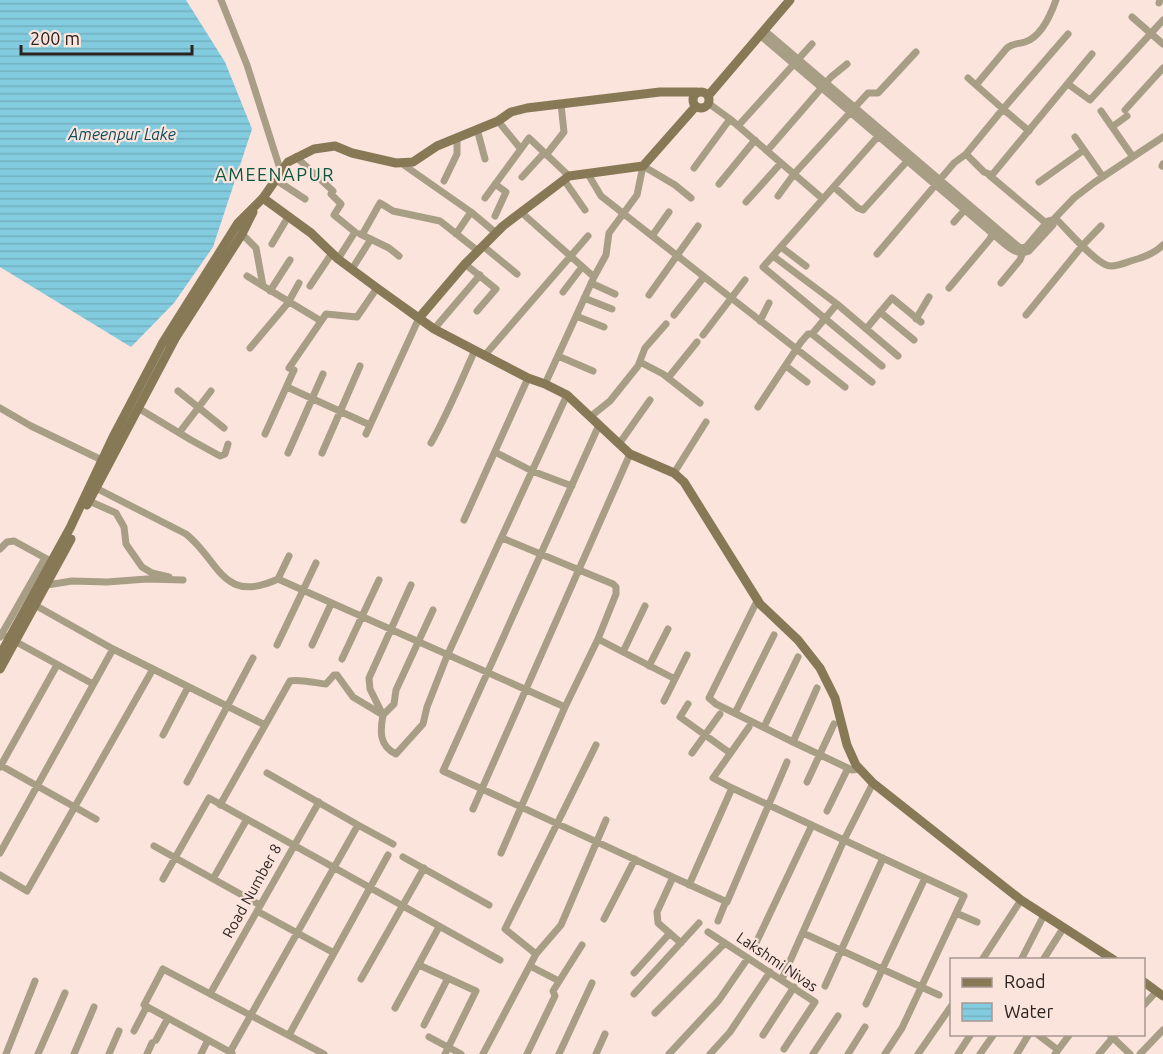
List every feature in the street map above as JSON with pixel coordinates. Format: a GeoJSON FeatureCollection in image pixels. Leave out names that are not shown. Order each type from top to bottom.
{"type":"FeatureCollection","features":[{"type":"Feature","properties":{"kind":"street"},"geometry":{"type":"LineString","coordinates":[[221,0],[247,65],[278,176],[305,199]]}},
{"type":"Feature","properties":{"kind":"street"},"geometry":{"type":"LineString","coordinates":[[545,384],[592,280],[606,255],[609,233],[637,195],[643,166],[696,106],[693,99],[704,96],[721,80],[790,0]]}},
{"type":"Feature","properties":{"kind":"street"},"geometry":{"type":"LineString","coordinates":[[976,85],[1007,48],[1029,40],[1045,24],[1056,0]]}},
{"type":"Feature","properties":{"kind":"street"},"geometry":{"type":"LineString","coordinates":[[1132,17],[1163,44]]}},
{"type":"Feature","properties":{"kind":"street"},"geometry":{"type":"LineString","coordinates":[[1068,84],[1090,100],[1163,20]]}},
{"type":"Feature","properties":{"kind":"street"},"geometry":{"type":"LineString","coordinates":[[763,33],[994,231],[1023,251],[1028,253],[1053,225],[1054,219]]}},
{"type":"Feature","properties":{"kind":"street"},"geometry":{"type":"LineString","coordinates":[[877,254],[1068,34]]}},
{"type":"Feature","properties":{"kind":"street"},"geometry":{"type":"LineString","coordinates":[[738,126],[812,44]]}},
{"type":"Feature","properties":{"kind":"street"},"geometry":{"type":"LineString","coordinates":[[778,196],[794,174],[868,93],[878,93],[916,52]]}},
{"type":"Feature","properties":{"kind":"street"},"geometry":{"type":"LineString","coordinates":[[990,175],[999,168],[1092,54]]}},
{"type":"Feature","properties":{"kind":"street"},"geometry":{"type":"LineString","coordinates":[[767,151],[824,86],[847,64]]}},
{"type":"Feature","properties":{"kind":"street"},"geometry":{"type":"LineString","coordinates":[[1112,127],[1163,68]]}},
{"type":"Feature","properties":{"kind":"street"},"geometry":{"type":"LineString","coordinates":[[968,78],[1029,131]]}},
{"type":"Feature","properties":{"kind":"street"},"geometry":{"type":"LineString","coordinates":[[105,462],[138,408],[176,338],[242,234],[256,207],[288,162],[314,149],[335,146],[352,153],[401,163],[413,162],[436,146],[519,110],[660,92],[704,96],[823,199]]}},
{"type":"Feature","properties":{"kind":"street"},"geometry":{"type":"LineString","coordinates":[[522,177],[564,132],[561,104]]}},
{"type":"Feature","properties":{"kind":"street"},"geometry":{"type":"LineString","coordinates":[[1101,111],[1133,157]]}},
{"type":"Feature","properties":{"kind":"street"},"geometry":{"type":"LineString","coordinates":[[694,168],[730,119]]}},
{"type":"Feature","properties":{"kind":"street"},"geometry":{"type":"LineString","coordinates":[[498,121],[520,148]]}},
{"type":"Feature","properties":{"kind":"street"},"geometry":{"type":"LineString","coordinates":[[477,129],[485,159]]}},
{"type":"Feature","properties":{"kind":"street"},"geometry":{"type":"LineString","coordinates":[[881,133],[763,267],[882,366]]}},
{"type":"Feature","properties":{"kind":"street"},"geometry":{"type":"LineString","coordinates":[[1075,137],[1103,177]]}},
{"type":"Feature","properties":{"kind":"street"},"geometry":{"type":"LineString","coordinates":[[1001,283],[1023,251],[1046,224],[1074,198],[1163,137]]}},
{"type":"Feature","properties":{"kind":"street"},"geometry":{"type":"LineString","coordinates":[[444,181],[457,154],[457,138]]}},
{"type":"Feature","properties":{"kind":"street"},"geometry":{"type":"LineString","coordinates":[[486,198],[529,138],[567,178],[585,210]]}},
{"type":"Feature","properties":{"kind":"street"},"geometry":{"type":"LineString","coordinates":[[719,184],[755,140]]}},
{"type":"Feature","properties":{"kind":"street"},"geometry":{"type":"LineString","coordinates":[[1039,182],[1084,150]]}},
{"type":"Feature","properties":{"kind":"street"},"geometry":{"type":"LineString","coordinates":[[966,154],[1046,224]]}},
{"type":"Feature","properties":{"kind":"street"},"geometry":{"type":"LineString","coordinates":[[296,157],[333,191],[331,194],[341,204],[334,215],[358,233],[389,248],[399,256]]}},
{"type":"Feature","properties":{"kind":"street"},"geometry":{"type":"LineString","coordinates":[[834,187],[863,210],[910,158]]}},
{"type":"Feature","properties":{"kind":"street"},"geometry":{"type":"LineString","coordinates":[[401,163],[471,212],[496,233]]}},
{"type":"Feature","properties":{"kind":"street"},"geometry":{"type":"LineString","coordinates":[[746,202],[781,163]]}},
{"type":"Feature","properties":{"kind":"street"},"geometry":{"type":"LineString","coordinates":[[366,434],[419,318],[465,264],[496,233],[567,178],[643,166],[675,185],[691,198]]}},
{"type":"Feature","properties":{"kind":"street"},"geometry":{"type":"LineString","coordinates":[[588,174],[601,196],[845,387]]}},
{"type":"Feature","properties":{"kind":"street"},"geometry":{"type":"LineString","coordinates":[[495,184],[506,192],[495,216]]}},
{"type":"Feature","properties":{"kind":"street"},"geometry":{"type":"LineString","coordinates":[[263,198],[311,233],[352,269],[435,329],[528,378],[567,395],[630,454],[674,473],[684,482],[758,599],[798,640],[820,668],[835,698],[846,745],[860,769],[873,783],[1021,900],[1064,927],[1106,958]]}},
{"type":"Feature","properties":{"kind":"street"},"geometry":{"type":"LineString","coordinates":[[310,286],[358,233],[380,202],[393,211],[440,221],[516,274]]}},
{"type":"Feature","properties":{"kind":"street"},"geometry":{"type":"LineString","coordinates":[[0,655],[5,637],[93,486],[162,344],[238,223],[256,207]]}},
{"type":"Feature","properties":{"kind":"street"},"geometry":{"type":"LineString","coordinates":[[954,222],[967,207]]}},
{"type":"Feature","properties":{"kind":"street"},"geometry":{"type":"LineString","coordinates":[[456,234],[471,212]]}},
{"type":"Feature","properties":{"kind":"street"},"geometry":{"type":"LineString","coordinates":[[652,236],[669,212]]}},
{"type":"Feature","properties":{"kind":"street"},"geometry":{"type":"LineString","coordinates":[[522,213],[582,267],[592,280],[615,294]]}},
{"type":"Feature","properties":{"kind":"street"},"geometry":{"type":"LineString","coordinates":[[272,244],[288,217]]}},
{"type":"Feature","properties":{"kind":"street"},"geometry":{"type":"LineString","coordinates":[[1054,219],[1083,245],[1093,258],[1110,266],[1152,254],[1163,245]]}},
{"type":"Feature","properties":{"kind":"street"},"geometry":{"type":"LineString","coordinates":[[649,295],[698,226]]}},
{"type":"Feature","properties":{"kind":"street"},"geometry":{"type":"LineString","coordinates":[[1026,315],[1101,226]]}},
{"type":"Feature","properties":{"kind":"street"},"geometry":{"type":"LineString","coordinates":[[949,288],[994,231]]}},
{"type":"Feature","properties":{"kind":"street"},"geometry":{"type":"LineString","coordinates":[[242,234],[256,248],[267,289]]}},
{"type":"Feature","properties":{"kind":"street"},"geometry":{"type":"LineString","coordinates":[[485,355],[588,236]]}},
{"type":"Feature","properties":{"kind":"street"},"geometry":{"type":"LineString","coordinates":[[352,269],[371,239]]}},
{"type":"Feature","properties":{"kind":"street"},"geometry":{"type":"LineString","coordinates":[[781,247],[806,266]]}},
{"type":"Feature","properties":{"kind":"street"},"geometry":{"type":"LineString","coordinates":[[773,256],[837,304],[898,356]]}},
{"type":"Feature","properties":{"kind":"street"},"geometry":{"type":"LineString","coordinates":[[267,289],[290,260]]}},
{"type":"Feature","properties":{"kind":"street"},"geometry":{"type":"LineString","coordinates":[[465,264],[496,290],[477,311]]}},
{"type":"Feature","properties":{"kind":"street"},"geometry":{"type":"LineString","coordinates":[[563,292],[582,267]]}},
{"type":"Feature","properties":{"kind":"street"},"geometry":{"type":"LineString","coordinates":[[435,329],[480,275]]}},
{"type":"Feature","properties":{"kind":"street"},"geometry":{"type":"LineString","coordinates":[[247,276],[321,321]]}},
{"type":"Feature","properties":{"kind":"street"},"geometry":{"type":"LineString","coordinates":[[674,315],[704,278]]}},
{"type":"Feature","properties":{"kind":"street"},"geometry":{"type":"LineString","coordinates":[[703,335],[745,280]]}},
{"type":"Feature","properties":{"kind":"street"},"geometry":{"type":"LineString","coordinates":[[250,348],[288,303],[299,283]]}},
{"type":"Feature","properties":{"kind":"street"},"geometry":{"type":"LineString","coordinates":[[265,434],[287,387],[292,369],[326,314],[357,317],[377,288]]}},
{"type":"Feature","properties":{"kind":"street"},"geometry":{"type":"LineString","coordinates":[[866,329],[892,298],[919,320],[928,297]]}},
{"type":"Feature","properties":{"kind":"street"},"geometry":{"type":"LineString","coordinates":[[584,298],[612,309]]}},
{"type":"Feature","properties":{"kind":"street"},"geometry":{"type":"LineString","coordinates":[[760,321],[769,303]]}},
{"type":"Feature","properties":{"kind":"street"},"geometry":{"type":"LineString","coordinates":[[758,407],[796,349],[808,334],[812,334],[826,319],[837,304]]}},
{"type":"Feature","properties":{"kind":"street"},"geometry":{"type":"LineString","coordinates":[[880,312],[914,340]]}},
{"type":"Feature","properties":{"kind":"street"},"geometry":{"type":"LineString","coordinates":[[576,316],[604,327]]}},
{"type":"Feature","properties":{"kind":"street"},"geometry":{"type":"LineString","coordinates":[[590,417],[610,401],[639,362],[645,348],[666,324]]}},
{"type":"Feature","properties":{"kind":"street"},"geometry":{"type":"LineString","coordinates":[[812,334],[872,382]]}},
{"type":"Feature","properties":{"kind":"street"},"geometry":{"type":"LineString","coordinates":[[668,378],[698,342]]}},
{"type":"Feature","properties":{"kind":"street"},"geometry":{"type":"LineString","coordinates":[[431,443],[442,425],[475,350]]}},
{"type":"Feature","properties":{"kind":"street"},"geometry":{"type":"LineString","coordinates":[[558,356],[592,371]]}},
{"type":"Feature","properties":{"kind":"street"},"geometry":{"type":"LineString","coordinates":[[639,362],[668,378],[700,404]]}},
{"type":"Feature","properties":{"kind":"street"},"geometry":{"type":"LineString","coordinates":[[321,453],[360,366]]}},
{"type":"Feature","properties":{"kind":"street"},"geometry":{"type":"LineString","coordinates":[[786,366],[807,382]]}},
{"type":"Feature","properties":{"kind":"street"},"geometry":{"type":"LineString","coordinates":[[288,453],[323,374]]}},
{"type":"Feature","properties":{"kind":"street"},"geometry":{"type":"LineString","coordinates":[[464,520],[528,378]]}},
{"type":"Feature","properties":{"kind":"street"},"geometry":{"type":"LineString","coordinates":[[287,387],[370,425]]}},
{"type":"Feature","properties":{"kind":"street"},"geometry":{"type":"LineString","coordinates":[[178,391],[224,428]]}},
{"type":"Feature","properties":{"kind":"street"},"geometry":{"type":"LineString","coordinates":[[179,433],[211,391]]}},
{"type":"Feature","properties":{"kind":"street"},"geometry":{"type":"LineString","coordinates":[[411,585],[369,678],[370,689],[383,715],[381,739],[388,750],[396,754],[423,724],[427,707],[447,656],[567,395]]}},
{"type":"Feature","properties":{"kind":"street"},"geometry":{"type":"LineString","coordinates":[[619,444],[650,400]]}},
{"type":"Feature","properties":{"kind":"street"},"geometry":{"type":"LineString","coordinates":[[0,408],[105,462]]}},
{"type":"Feature","properties":{"kind":"street"},"geometry":{"type":"LineString","coordinates":[[138,408],[220,456],[225,454],[228,444]]}},
{"type":"Feature","properties":{"kind":"street"},"geometry":{"type":"LineString","coordinates":[[674,473],[706,422]]}},
{"type":"Feature","properties":{"kind":"street"},"geometry":{"type":"LineString","coordinates":[[599,425],[443,771],[726,901]]}},
{"type":"Feature","properties":{"kind":"street"},"geometry":{"type":"LineString","coordinates":[[495,452],[532,471],[572,486]]}},
{"type":"Feature","properties":{"kind":"street"},"geometry":{"type":"LineString","coordinates":[[472,809],[630,454]]}},
{"type":"Feature","properties":{"kind":"street"},"geometry":{"type":"LineString","coordinates":[[0,669],[5,637],[33,604],[89,501],[93,486]]}},
{"type":"Feature","properties":{"kind":"street"},"geometry":{"type":"LineString","coordinates":[[93,486],[186,534],[199,546],[216,570],[237,585],[255,586],[278,579],[565,707]]}},
{"type":"Feature","properties":{"kind":"street"},"geometry":{"type":"LineString","coordinates":[[44,583],[183,580],[152,573],[142,567],[126,544],[124,527],[116,513],[89,501]]}},
{"type":"Feature","properties":{"kind":"street"},"geometry":{"type":"LineString","coordinates":[[501,853],[520,806],[538,772],[565,707],[598,639],[616,594],[616,587],[594,574],[579,570],[502,537]]}},
{"type":"Feature","properties":{"kind":"street"},"geometry":{"type":"LineString","coordinates":[[0,549],[7,542],[14,541],[49,559]]}},
{"type":"Feature","properties":{"kind":"street"},"geometry":{"type":"LineString","coordinates":[[278,579],[289,556]]}},
{"type":"Feature","properties":{"kind":"street"},"geometry":{"type":"LineString","coordinates":[[44,583],[49,559]]}},
{"type":"Feature","properties":{"kind":"street"},"geometry":{"type":"LineString","coordinates":[[277,645],[316,563]]}},
{"type":"Feature","properties":{"kind":"street"},"geometry":{"type":"LineString","coordinates":[[342,659],[379,580]]}},
{"type":"Feature","properties":{"kind":"street"},"geometry":{"type":"LineString","coordinates":[[758,599],[709,698],[716,704],[820,755],[852,770],[860,769]]}},
{"type":"Feature","properties":{"kind":"street"},"geometry":{"type":"LineString","coordinates":[[33,604],[113,649],[265,725]]}},
{"type":"Feature","properties":{"kind":"street"},"geometry":{"type":"LineString","coordinates":[[312,645],[331,604]]}},
{"type":"Feature","properties":{"kind":"street"},"geometry":{"type":"LineString","coordinates":[[623,652],[645,606]]}},
{"type":"Feature","properties":{"kind":"street"},"geometry":{"type":"LineString","coordinates":[[383,715],[394,704],[396,690],[433,610]]}},
{"type":"Feature","properties":{"kind":"street"},"geometry":{"type":"LineString","coordinates":[[650,666],[668,628]]}},
{"type":"Feature","properties":{"kind":"street"},"geometry":{"type":"LineString","coordinates":[[735,713],[774,634]]}},
{"type":"Feature","properties":{"kind":"street"},"geometry":{"type":"LineString","coordinates":[[5,637],[93,684]]}},
{"type":"Feature","properties":{"kind":"street"},"geometry":{"type":"LineString","coordinates":[[598,639],[675,679]]}},
{"type":"Feature","properties":{"kind":"street"},"geometry":{"type":"LineString","coordinates":[[0,853],[113,649]]}},
{"type":"Feature","properties":{"kind":"street"},"geometry":{"type":"LineString","coordinates":[[664,701],[687,655]]}},
{"type":"Feature","properties":{"kind":"street"},"geometry":{"type":"LineString","coordinates":[[764,728],[798,657]]}},
{"type":"Feature","properties":{"kind":"street"},"geometry":{"type":"LineString","coordinates":[[187,782],[253,658]]}},
{"type":"Feature","properties":{"kind":"street"},"geometry":{"type":"LineString","coordinates":[[57,666],[0,766],[96,819]]}},
{"type":"Feature","properties":{"kind":"street"},"geometry":{"type":"LineString","coordinates":[[0,875],[27,891],[153,669]]}},
{"type":"Feature","properties":{"kind":"street"},"geometry":{"type":"LineString","coordinates":[[220,805],[290,681],[326,684],[335,674],[342,680],[353,698],[383,715]]}},
{"type":"Feature","properties":{"kind":"street"},"geometry":{"type":"LineString","coordinates":[[163,735],[189,687]]}},
{"type":"Feature","properties":{"kind":"street"},"geometry":{"type":"LineString","coordinates":[[793,742],[817,688]]}},
{"type":"Feature","properties":{"kind":"street"},"geometry":{"type":"LineString","coordinates":[[688,704],[680,717],[730,753]]}},
{"type":"Feature","properties":{"kind":"street"},"geometry":{"type":"LineString","coordinates":[[692,753],[720,714]]}},
{"type":"Feature","properties":{"kind":"street"},"geometry":{"type":"LineString","coordinates":[[807,782],[834,724]]}},
{"type":"Feature","properties":{"kind":"street"},"geometry":{"type":"LineString","coordinates":[[749,726],[713,778],[964,896],[902,1028],[885,1054]]}},
{"type":"Feature","properties":{"kind":"street"},"geometry":{"type":"LineString","coordinates":[[536,954],[506,929],[596,744]]}},
{"type":"Feature","properties":{"kind":"street"},"geometry":{"type":"LineString","coordinates":[[718,921],[787,762]]}},
{"type":"Feature","properties":{"kind":"street"},"geometry":{"type":"LineString","coordinates":[[827,811],[848,768]]}},
{"type":"Feature","properties":{"kind":"street"},"geometry":{"type":"LineString","coordinates":[[267,773],[393,844]]}},
{"type":"Feature","properties":{"kind":"street"},"geometry":{"type":"LineString","coordinates":[[782,979],[844,840],[873,783]]}},
{"type":"Feature","properties":{"kind":"street"},"geometry":{"type":"LineString","coordinates":[[689,885],[732,788]]}},
{"type":"Feature","properties":{"kind":"street"},"geometry":{"type":"LineString","coordinates":[[163,879],[208,798],[500,960]]}},
{"type":"Feature","properties":{"kind":"street","name":"Road Number 8"},"geometry":{"type":"LineString","coordinates":[[210,994],[319,802]]}},
{"type":"Feature","properties":{"kind":"street"},"geometry":{"type":"LineString","coordinates":[[213,879],[247,819]]}},
{"type":"Feature","properties":{"kind":"street"},"geometry":{"type":"LineString","coordinates":[[483,1054],[536,954],[561,926],[606,820]]}},
{"type":"Feature","properties":{"kind":"street"},"geometry":{"type":"LineString","coordinates":[[145,1005],[232,1053],[358,825]]}},
{"type":"Feature","properties":{"kind":"street"},"geometry":{"type":"LineString","coordinates":[[755,945],[812,825]]}},
{"type":"Feature","properties":{"kind":"street"},"geometry":{"type":"LineString","coordinates":[[154,846],[334,953]]}},
{"type":"Feature","properties":{"kind":"street"},"geometry":{"type":"LineString","coordinates":[[289,1035],[388,855]]}},
{"type":"Feature","properties":{"kind":"street"},"geometry":{"type":"LineString","coordinates":[[403,856],[489,905]]}},
{"type":"Feature","properties":{"kind":"street"},"geometry":{"type":"LineString","coordinates":[[825,986],[883,858]]}},
{"type":"Feature","properties":{"kind":"street"},"geometry":{"type":"LineString","coordinates":[[604,919],[635,859]]}},
{"type":"Feature","properties":{"kind":"street"},"geometry":{"type":"LineString","coordinates":[[361,979],[424,868]]}},
{"type":"Feature","properties":{"kind":"street"},"geometry":{"type":"LineString","coordinates":[[673,877],[657,912],[658,923],[681,943]]}},
{"type":"Feature","properties":{"kind":"street"},"geometry":{"type":"LineString","coordinates":[[866,1004],[925,878]]}},
{"type":"Feature","properties":{"kind":"street"},"geometry":{"type":"LineString","coordinates":[[983,958],[1021,900]]}},
{"type":"Feature","properties":{"kind":"street"},"geometry":{"type":"LineString","coordinates":[[956,913],[977,922]]}},
{"type":"Feature","properties":{"kind":"street"},"geometry":{"type":"LineString","coordinates":[[1022,958],[1044,915]]}},
{"type":"Feature","properties":{"kind":"street"},"geometry":{"type":"LineString","coordinates":[[634,994],[699,923]]}},
{"type":"Feature","properties":{"kind":"street"},"geometry":{"type":"LineString","coordinates":[[395,1008],[439,927]]}},
{"type":"Feature","properties":{"kind":"street"},"geometry":{"type":"LineString","coordinates":[[1044,958],[1064,927]]}},
{"type":"Feature","properties":{"kind":"street","name":"Lakshmi Nivas"},"geometry":{"type":"LineString","coordinates":[[708,932],[815,1002],[784,1049]]}},
{"type":"Feature","properties":{"kind":"street"},"geometry":{"type":"LineString","coordinates":[[803,933],[939,994]]}},
{"type":"Feature","properties":{"kind":"street"},"geometry":{"type":"LineString","coordinates":[[634,973],[668,935]]}},
{"type":"Feature","properties":{"kind":"street"},"geometry":{"type":"LineString","coordinates":[[655,1013],[725,943]]}},
{"type":"Feature","properties":{"kind":"street"},"geometry":{"type":"LineString","coordinates":[[527,1054],[555,996],[553,991],[582,945]]}},
{"type":"Feature","properties":{"kind":"street"},"geometry":{"type":"LineString","coordinates":[[669,1054],[719,1000],[748,958]]}},
{"type":"Feature","properties":{"kind":"street"},"geometry":{"type":"LineString","coordinates":[[419,964],[476,991],[447,1051]]}},
{"type":"Feature","properties":{"kind":"street"},"geometry":{"type":"LineString","coordinates":[[530,966],[559,981]]}},
{"type":"Feature","properties":{"kind":"street"},"geometry":{"type":"LineString","coordinates":[[134,1031],[163,969],[324,1054]]}},
{"type":"Feature","properties":{"kind":"street"},"geometry":{"type":"LineString","coordinates":[[710,1054],[730,1032],[770,972]]}},
{"type":"Feature","properties":{"kind":"street"},"geometry":{"type":"LineString","coordinates":[[424,1025],[448,978]]}},
{"type":"Feature","properties":{"kind":"street"},"geometry":{"type":"LineString","coordinates":[[6,1054],[35,981]]}},
{"type":"Feature","properties":{"kind":"street"},"geometry":{"type":"LineString","coordinates":[[559,1054],[592,983]]}},
{"type":"Feature","properties":{"kind":"street"},"geometry":{"type":"LineString","coordinates":[[1145,983],[1160,994],[1145,1004]]}},
{"type":"Feature","properties":{"kind":"street"},"geometry":{"type":"LineString","coordinates":[[763,1035],[794,987]]}},
{"type":"Feature","properties":{"kind":"street"},"geometry":{"type":"LineString","coordinates":[[38,1054],[65,993]]}},
{"type":"Feature","properties":{"kind":"street"},"geometry":{"type":"LineString","coordinates":[[918,1054],[950,1006]]}},
{"type":"Feature","properties":{"kind":"street"},"geometry":{"type":"LineString","coordinates":[[74,1054],[94,1007]]}},
{"type":"Feature","properties":{"kind":"street"},"geometry":{"type":"LineString","coordinates":[[813,1054],[838,1016]]}},
{"type":"Feature","properties":{"kind":"street"},"geometry":{"type":"LineString","coordinates":[[147,1054],[168,1018]]}},
{"type":"Feature","properties":{"kind":"street"},"geometry":{"type":"LineString","coordinates":[[848,1054],[865,1027]]}},
{"type":"Feature","properties":{"kind":"street"},"geometry":{"type":"LineString","coordinates":[[1140,1054],[1163,1030]]}},
{"type":"Feature","properties":{"kind":"street"},"geometry":{"type":"LineString","coordinates":[[109,1054],[119,1031]]}},
{"type":"Feature","properties":{"kind":"street"},"geometry":{"type":"LineString","coordinates":[[596,1054],[605,1034]]}},
{"type":"Feature","properties":{"kind":"street"},"geometry":{"type":"LineString","coordinates":[[958,1054],[970,1036]]}},
{"type":"Feature","properties":{"kind":"street"},"geometry":{"type":"LineString","coordinates":[[980,1054],[993,1036]]}},
{"type":"Feature","properties":{"kind":"street"},"geometry":{"type":"LineString","coordinates":[[1017,1054],[1028,1036]]}},
{"type":"Feature","properties":{"kind":"street"},"geometry":{"type":"LineString","coordinates":[[1038,1036],[1057,1052],[1069,1036]]}},
{"type":"Feature","properties":{"kind":"street"},"geometry":{"type":"LineString","coordinates":[[1100,1054],[1113,1036],[1130,1054]]}},
{"type":"Feature","properties":{"kind":"street"},"geometry":{"type":"LineString","coordinates":[[429,1037],[447,1051],[461,1054]]}},
{"type":"Feature","properties":{"kind":"street"},"geometry":{"type":"LineString","coordinates":[[201,1054],[208,1040]]}},
{"type":"Feature","properties":{"kind":"water","name":"Ameenpur Lake"},"geometry":{"type":"Polygon","coordinates":[[[0,0],[186,0],[225,62],[252,129],[213,247],[174,303],[131,347],[0,267],[0,0]]]}},
{"type":"Feature","properties":{"kind":"district","name":"AMEENAPUR"},"geometry":{"type":"Point","coordinates":[275,175]}}]}
